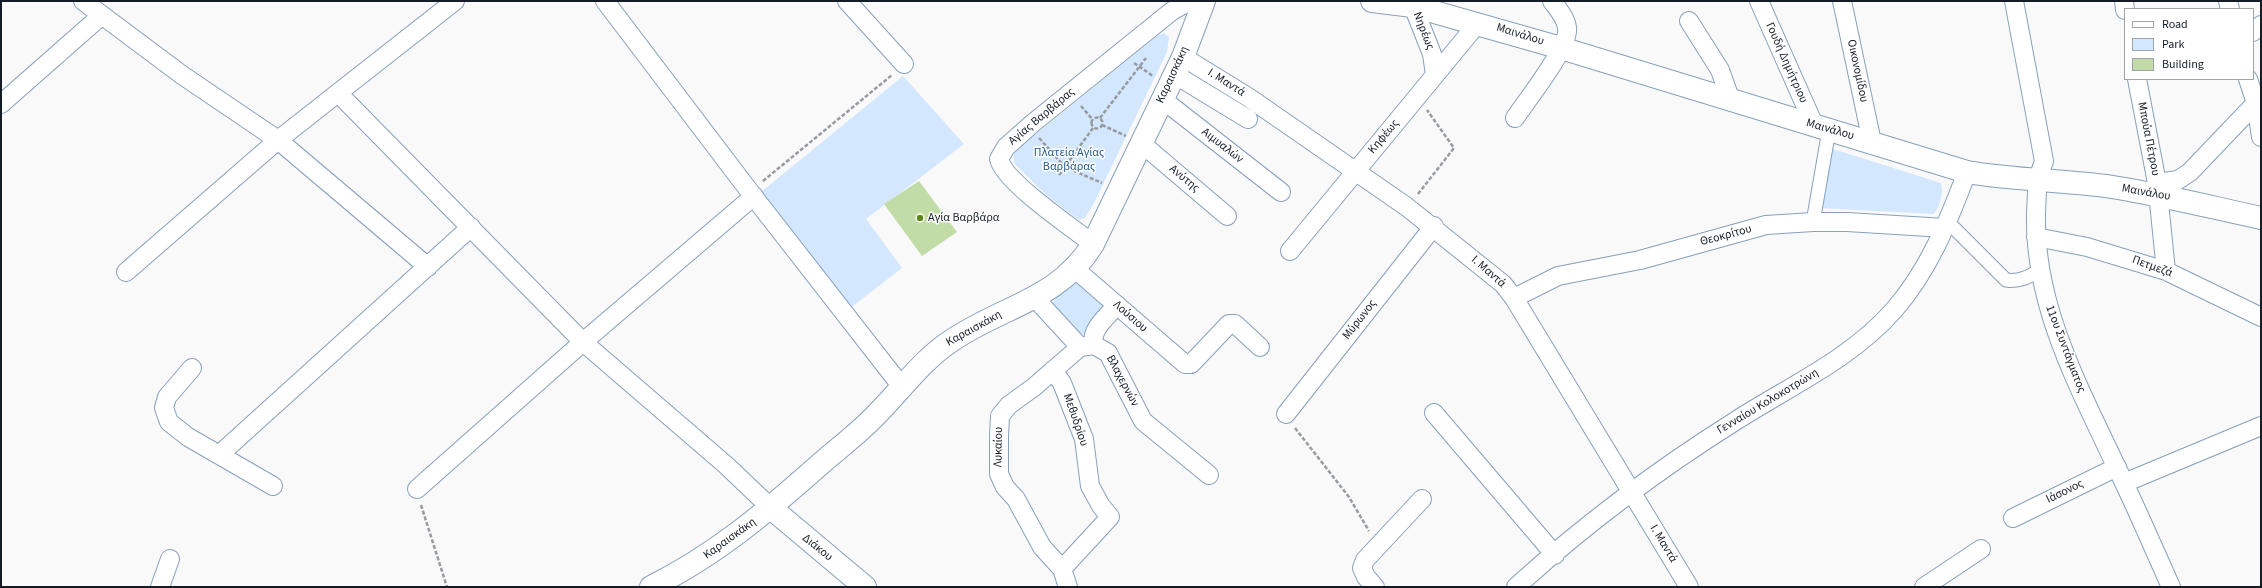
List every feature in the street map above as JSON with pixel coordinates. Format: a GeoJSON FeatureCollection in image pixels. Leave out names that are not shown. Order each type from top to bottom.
{"type":"FeatureCollection","features":[{"type":"Feature","properties":{"kind":"street"},"geometry":{"type":"LineString","coordinates":[[83,1],[101,16],[182,75],[278,140],[428,267]]}},
{"type":"Feature","properties":{"kind":"street"},"geometry":{"type":"LineString","coordinates":[[126,272],[278,140],[455,1]]}},
{"type":"Feature","properties":{"kind":"street"},"geometry":{"type":"LineString","coordinates":[[605,1],[902,387]]}},
{"type":"Feature","properties":{"kind":"street"},"geometry":{"type":"LineString","coordinates":[[847,1],[904,64]]}},
{"type":"Feature","properties":{"kind":"street","name":"Αγίας Βαρβάρας"},"geometry":{"type":"LineString","coordinates":[[1093,244],[1036,200],[1005,171],[999,159],[1003,151],[1029,127],[1122,50],[1172,11],[1190,1]]}},
{"type":"Feature","properties":{"kind":"street","name":"Καραισκάκη"},"geometry":{"type":"LineString","coordinates":[[651,587],[706,557],[771,508],[875,416],[927,360],[951,341],[1065,279],[1075,269],[1093,244],[1119,190],[1172,79],[1204,1]]}},
{"type":"Feature","properties":{"kind":"street","name":"Νηρέως"},"geometry":{"type":"LineString","coordinates":[[1372,1],[1411,3],[1432,54],[1435,75]]}},
{"type":"Feature","properties":{"kind":"street"},"geometry":{"type":"LineString","coordinates":[[1514,118],[1541,81],[1561,48],[1567,27],[1562,14],[1552,1]]}},
{"type":"Feature","properties":{"kind":"street","name":"Γουδή Δημήτριου"},"geometry":{"type":"LineString","coordinates":[[1759,1],[1821,127]]}},
{"type":"Feature","properties":{"kind":"street","name":"Οικονομίδου"},"geometry":{"type":"LineString","coordinates":[[1842,1],[1872,142]]}},
{"type":"Feature","properties":{"kind":"street","name":"11ου Συντάγματος"},"geometry":{"type":"LineString","coordinates":[[2014,1],[2044,161],[2037,179],[2036,237],[2040,270],[2046,299],[2064,352],[2171,587]]}},
{"type":"Feature","properties":{"kind":"street","name":"Μαινάλου"},"geometry":{"type":"LineString","coordinates":[[1411,3],[1967,172],[1994,177],[2157,189],[2261,218]]}},
{"type":"Feature","properties":{"kind":"street"},"geometry":{"type":"LineString","coordinates":[[1,104],[101,16]]}},
{"type":"Feature","properties":{"kind":"street"},"geometry":{"type":"LineString","coordinates":[[1689,21],[1720,70],[1731,101]]}},
{"type":"Feature","properties":{"kind":"street","name":"Κηφέως"},"geometry":{"type":"LineString","coordinates":[[1290,251],[1478,23]]}},
{"type":"Feature","properties":{"kind":"street"},"geometry":{"type":"LineString","coordinates":[[1172,79],[1248,119]]}},
{"type":"Feature","properties":{"kind":"street","name":"Ι. Μαντά"},"geometry":{"type":"LineString","coordinates":[[1172,79],[1248,97],[1354,172],[1434,226],[1503,284],[1514,298],[1689,587]]}},
{"type":"Feature","properties":{"kind":"street","name":"Αιμυαλών"},"geometry":{"type":"LineString","coordinates":[[1172,79],[1281,192]]}},
{"type":"Feature","properties":{"kind":"street","name":"Μπούα Πέτρου"},"geometry":{"type":"LineString","coordinates":[[2137,80],[2157,189],[2166,271]]}},
{"type":"Feature","properties":{"kind":"street"},"geometry":{"type":"LineString","coordinates":[[2248,80],[2256,103],[2261,137]]}},
{"type":"Feature","properties":{"kind":"street"},"geometry":{"type":"LineString","coordinates":[[338,93],[583,342],[727,466],[771,508]]}},
{"type":"Feature","properties":{"kind":"street"},"geometry":{"type":"LineString","coordinates":[[2157,189],[2178,180],[2190,172],[2256,103]]}},
{"type":"Feature","properties":{"kind":"street"},"geometry":{"type":"LineString","coordinates":[[1813,222],[1821,127]]}},
{"type":"Feature","properties":{"kind":"street","name":"Ανύτης"},"geometry":{"type":"LineString","coordinates":[[1141,143],[1227,216]]}},
{"type":"Feature","properties":{"kind":"street","name":"Γενναίου Κολοκοτρώνη"},"geometry":{"type":"LineString","coordinates":[[1520,586],[1555,555],[1632,492],[1683,455],[1824,368],[1868,335],[1893,311],[1915,284],[1947,225],[1967,172]]}},
{"type":"Feature","properties":{"kind":"street"},"geometry":{"type":"LineString","coordinates":[[417,489],[752,194]]}},
{"type":"Feature","properties":{"kind":"street","name":"Θεοκρίτου"},"geometry":{"type":"LineString","coordinates":[[1514,298],[1558,276],[1640,260],[1766,225],[1813,222],[1947,225]]}},
{"type":"Feature","properties":{"kind":"street"},"geometry":{"type":"LineString","coordinates":[[1947,225],[2006,280],[2021,279],[2040,270]]}},
{"type":"Feature","properties":{"kind":"street","name":"Μύρωνος"},"geometry":{"type":"LineString","coordinates":[[1286,414],[1434,226]]}},
{"type":"Feature","properties":{"kind":"street"},"geometry":{"type":"LineString","coordinates":[[219,455],[471,227]]}},
{"type":"Feature","properties":{"kind":"street","name":"Πετμεζά"},"geometry":{"type":"LineString","coordinates":[[2036,237],[2087,247],[2166,271],[2261,318]]}},
{"type":"Feature","properties":{"kind":"street","name":"Λούσιου"},"geometry":{"type":"LineString","coordinates":[[1075,269],[1185,364],[1191,364],[1229,324],[1235,324],[1260,347]]}},
{"type":"Feature","properties":{"kind":"street","name":"Βλαχερνών"},"geometry":{"type":"LineString","coordinates":[[1034,297],[1087,346],[1108,353],[1143,421],[1209,475]]}},
{"type":"Feature","properties":{"kind":"street"},"geometry":{"type":"LineString","coordinates":[[1087,346],[1094,332],[1117,305]]}},
{"type":"Feature","properties":{"kind":"street","name":"Λυκαίου"},"geometry":{"type":"LineString","coordinates":[[1068,587],[1062,569],[1042,547],[1016,499],[1005,486],[999,474],[1000,416],[1009,405],[1053,370],[1087,346]]}},
{"type":"Feature","properties":{"kind":"street"},"geometry":{"type":"LineString","coordinates":[[192,368],[167,397],[164,408],[169,422],[175,428],[273,486]]}},
{"type":"Feature","properties":{"kind":"street","name":"Μεθυδρίου"},"geometry":{"type":"LineString","coordinates":[[1053,370],[1062,383],[1084,439],[1090,486],[1101,506],[1110,517],[1062,569]]}},
{"type":"Feature","properties":{"kind":"street"},"geometry":{"type":"LineString","coordinates":[[1434,412],[1555,555]]}},
{"type":"Feature","properties":{"kind":"street"},"geometry":{"type":"LineString","coordinates":[[2124,483],[2261,426]]}},
{"type":"Feature","properties":{"kind":"street","name":"Ιάσονος"},"geometry":{"type":"LineString","coordinates":[[2013,518],[2117,467]]}},
{"type":"Feature","properties":{"kind":"street"},"geometry":{"type":"LineString","coordinates":[[1375,587],[1366,577],[1362,568],[1365,560],[1375,547],[1422,499]]}},
{"type":"Feature","properties":{"kind":"street","name":"Διάκου"},"geometry":{"type":"LineString","coordinates":[[771,508],[856,585]]}},
{"type":"Feature","properties":{"kind":"street"},"geometry":{"type":"LineString","coordinates":[[1924,587],[1981,549]]}},
{"type":"Feature","properties":{"kind":"street"},"geometry":{"type":"LineString","coordinates":[[160,587],[170,559]]}},
{"type":"Feature","properties":{"kind":"path"},"geometry":{"type":"LineString","coordinates":[[1122,50],[1138,68],[1172,79]]}},
{"type":"Feature","properties":{"kind":"path"},"geometry":{"type":"LineString","coordinates":[[1094,128],[1092,125],[1093,120],[1100,118],[1146,58]]}},
{"type":"Feature","properties":{"kind":"path"},"geometry":{"type":"LineString","coordinates":[[752,194],[904,64]]}},
{"type":"Feature","properties":{"kind":"path"},"geometry":{"type":"LineString","coordinates":[[1407,207],[1454,148],[1418,96]]}},
{"type":"Feature","properties":{"kind":"path"},"geometry":{"type":"LineString","coordinates":[[1100,118],[1102,125],[1141,143]]}},
{"type":"Feature","properties":{"kind":"path"},"geometry":{"type":"LineString","coordinates":[[1094,128],[1099,129],[1102,125]]}},
{"type":"Feature","properties":{"kind":"path"},"geometry":{"type":"LineString","coordinates":[[1029,127],[1065,167],[1119,190]]}},
{"type":"Feature","properties":{"kind":"path"},"geometry":{"type":"LineString","coordinates":[[1059,175],[1094,128]]}},
{"type":"Feature","properties":{"kind":"path"},"geometry":{"type":"LineString","coordinates":[[1286,414],[1349,496],[1367,525],[1375,547]]}},
{"type":"Feature","properties":{"kind":"path"},"geometry":{"type":"LineString","coordinates":[[417,489],[447,587]]}},
{"type":"Feature","properties":{"kind":"green space","name":"Πλατεία Αγίας Βαρβάρας"},"geometry":{"type":"Polygon","coordinates":[[[1164,33],[1169,37],[1167,52],[1094,203],[1085,218],[1079,220],[1047,196],[1014,163],[1014,152],[1157,36],[1164,33]]]}},
{"type":"Feature","properties":{"kind":"green space"},"geometry":{"type":"Polygon","coordinates":[[[903,76],[964,144],[866,219],[902,268],[849,309],[761,192],[903,76]]]}},
{"type":"Feature","properties":{"kind":"green space"},"geometry":{"type":"Polygon","coordinates":[[[1830,148],[1941,183],[1942,195],[1936,211],[1934,214],[1819,208],[1830,148]]]}},
{"type":"Feature","properties":{"kind":"green space"},"geometry":{"type":"Polygon","coordinates":[[[1078,279],[1107,307],[1086,334],[1080,334],[1051,307],[1055,298],[1062,290],[1070,283],[1078,279]]]}},
{"type":"Feature","properties":{"kind":"building","name":"Αγία Βαρβάρα"},"geometry":{"type":"Polygon","coordinates":[[[919,181],[957,232],[922,256],[884,204],[919,181]]]}},
{"type":"Feature","properties":{"kind":"place","name":"Αγία Βαρβάρα"},"geometry":{"type":"Point","coordinates":[920,218]}}]}
